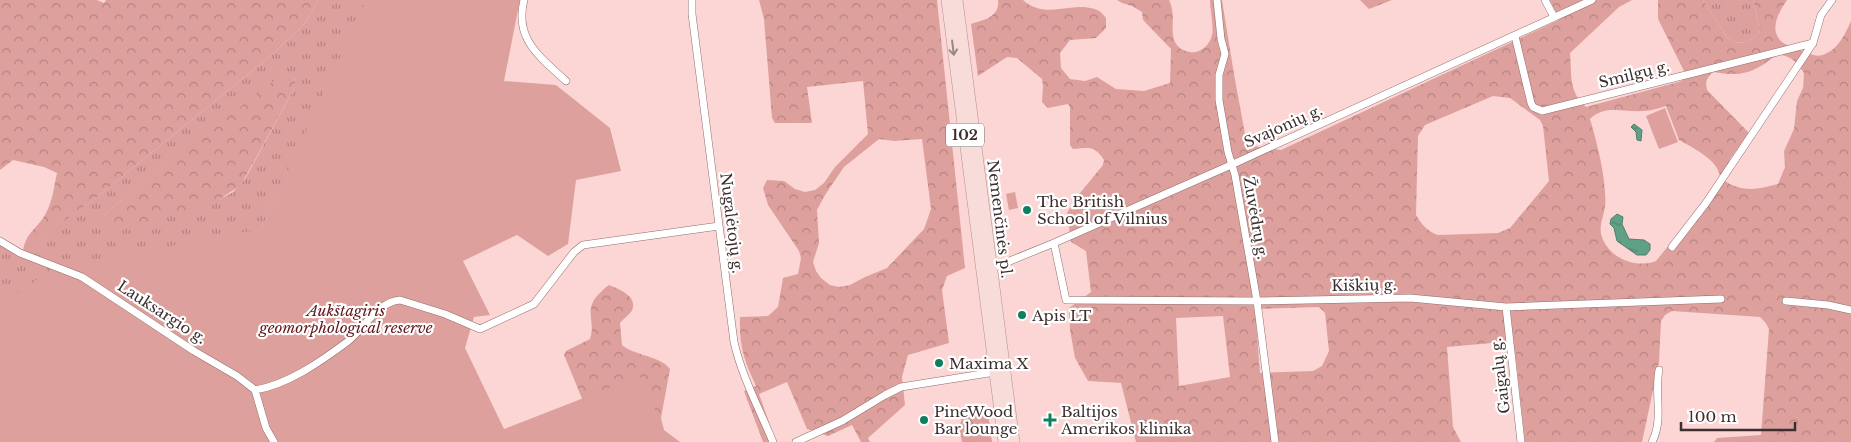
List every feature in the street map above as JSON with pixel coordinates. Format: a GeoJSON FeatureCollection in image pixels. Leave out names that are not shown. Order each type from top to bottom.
{"type":"FeatureCollection","features":[{"type":"Feature","properties":{"kind":"main road","name":"Nemenčinės pl."},"geometry":{"type":"LineString","coordinates":[[947,0],[1014,442]]}},
{"type":"Feature","properties":{"kind":"main road","name":"Nemenčinės pl."},"geometry":{"type":"LineString","coordinates":[[957,0],[987,269],[995,372],[1004,442]]}},
{"type":"Feature","properties":{"kind":"street"},"geometry":{"type":"LineString","coordinates":[[524,0],[521,20],[528,43],[566,81]]}},
{"type":"Feature","properties":{"kind":"street","name":"Nugalėtojų g."},"geometry":{"type":"LineString","coordinates":[[692,0],[693,24],[730,319],[738,358],[747,386],[773,442]]}},
{"type":"Feature","properties":{"kind":"street","name":"Žuvėdrų g."},"geometry":{"type":"LineString","coordinates":[[1217,0],[1221,39],[1225,54],[1218,75],[1219,100],[1257,301],[1275,442]]}},
{"type":"Feature","properties":{"kind":"street"},"geometry":{"type":"LineString","coordinates":[[1545,0],[1554,18]]}},
{"type":"Feature","properties":{"kind":"street","name":"Svajonių g."},"geometry":{"type":"LineString","coordinates":[[987,269],[1054,243],[1230,165],[1592,0]]}},
{"type":"Feature","properties":{"kind":"street"},"geometry":{"type":"LineString","coordinates":[[1672,247],[1706,203],[1813,43],[1821,15],[1832,0]]}},
{"type":"Feature","properties":{"kind":"street","name":"Smilgų g."},"geometry":{"type":"LineString","coordinates":[[1515,36],[1531,103],[1542,111],[1813,43]]}},
{"type":"Feature","properties":{"kind":"street"},"geometry":{"type":"LineString","coordinates":[[274,442],[266,428],[255,390],[270,388],[289,380],[347,342],[380,309],[394,300],[400,300],[445,314],[480,329],[534,304],[574,252],[583,245],[719,226]]}},
{"type":"Feature","properties":{"kind":"street","name":"Lauksargio g."},"geometry":{"type":"LineString","coordinates":[[0,240],[20,252],[82,277],[194,351],[237,376],[255,390]]}},
{"type":"Feature","properties":{"kind":"street","name":"Kiškių g."},"geometry":{"type":"LineString","coordinates":[[1054,243],[1066,300],[1257,301],[1410,298],[1506,307],[1721,299]]}},
{"type":"Feature","properties":{"kind":"street"},"geometry":{"type":"LineString","coordinates":[[1786,301],[1828,305],[1851,310]]}},
{"type":"Feature","properties":{"kind":"street","name":"Gaigalų g."},"geometry":{"type":"LineString","coordinates":[[1506,307],[1521,442]]}},
{"type":"Feature","properties":{"kind":"street"},"geometry":{"type":"LineString","coordinates":[[1652,442],[1658,428],[1659,418],[1657,379],[1659,370]]}},
{"type":"Feature","properties":{"kind":"street"},"geometry":{"type":"LineString","coordinates":[[796,442],[842,421],[885,394],[901,387],[995,372]]}},
{"type":"Feature","properties":{"kind":"green space"},"geometry":{"type":"Polygon","coordinates":[[[0,0],[97,0],[104,3],[106,0],[318,0],[305,23],[275,52],[96,198],[23,251],[27,239],[49,206],[57,173],[44,167],[13,160],[0,170],[0,0]]]}},
{"type":"Feature","properties":{"kind":"green space"},"geometry":{"type":"Polygon","coordinates":[[[318,0],[370,0],[261,229],[0,314],[0,237],[23,250],[96,198],[275,52],[305,23],[318,0]],[[285,74],[104,216],[220,199],[233,192],[245,179],[295,87],[295,79],[285,74]]]}},
{"type":"Feature","properties":{"kind":"green space","name":"Aukštagiris geomorphological reserve"},"geometry":{"type":"Polygon","coordinates":[[[366,0],[520,0],[504,81],[556,85],[610,128],[621,171],[576,180],[568,244],[548,256],[517,235],[463,261],[490,315],[474,317],[465,348],[504,429],[640,376],[664,430],[680,442],[0,442],[0,296],[19,293],[53,268],[261,229],[366,0]]]}},
{"type":"Feature","properties":{"kind":"green space"},"geometry":{"type":"Polygon","coordinates":[[[759,0],[937,0],[965,268],[947,276],[942,290],[949,343],[908,355],[902,377],[905,405],[868,438],[870,442],[861,442],[852,425],[828,436],[807,429],[787,382],[759,394],[776,442],[763,442],[744,391],[756,386],[743,353],[740,336],[740,317],[768,316],[778,307],[783,278],[798,274],[801,258],[799,251],[768,205],[763,188],[767,180],[784,181],[795,189],[805,192],[815,190],[824,183],[835,167],[868,134],[863,81],[807,87],[812,123],[775,123],[772,118],[764,19],[759,0]],[[879,139],[844,167],[817,210],[819,243],[813,262],[821,278],[830,285],[839,287],[850,285],[887,268],[924,229],[931,209],[922,139],[894,141],[879,139]]]}},
{"type":"Feature","properties":{"kind":"green space"},"geometry":{"type":"Polygon","coordinates":[[[998,0],[1023,0],[1041,9],[1079,7],[1101,12],[1106,18],[1106,28],[1096,38],[1070,40],[1060,53],[1061,68],[1070,79],[1085,81],[1097,77],[1116,89],[1144,91],[1170,83],[1171,49],[1143,20],[1142,12],[1117,0],[1169,0],[1175,42],[1187,52],[1197,52],[1204,48],[1212,35],[1210,0],[1222,0],[1247,145],[1281,150],[1559,20],[1550,0],[1632,0],[1619,7],[1570,53],[1571,76],[1574,89],[1580,101],[1586,107],[1682,81],[1685,73],[1658,19],[1658,0],[1703,0],[1727,37],[1740,43],[1749,41],[1760,31],[1753,0],[1787,0],[1780,11],[1776,23],[1776,34],[1785,44],[1817,56],[1825,54],[1834,48],[1841,40],[1851,21],[1851,442],[1714,442],[1717,438],[1761,435],[1769,329],[1760,317],[1672,311],[1665,315],[1661,321],[1659,362],[1642,442],[1525,442],[1515,350],[1503,342],[1447,347],[1453,427],[1461,442],[1136,442],[1121,383],[1088,381],[1075,358],[1070,330],[1069,308],[1091,292],[1086,251],[1071,242],[1067,213],[1076,198],[1103,165],[1104,160],[1091,148],[1073,149],[1070,145],[1070,107],[1068,104],[1048,108],[1042,102],[1042,79],[1017,58],[1007,57],[978,76],[971,24],[990,17],[998,6],[998,0]],[[1782,55],[1749,72],[1732,74],[1713,72],[1707,80],[1707,90],[1749,133],[1730,159],[1725,181],[1732,185],[1751,189],[1778,184],[1785,167],[1784,151],[1794,129],[1797,101],[1803,88],[1804,73],[1792,59],[1782,55]],[[1493,96],[1425,125],[1418,136],[1416,215],[1420,222],[1431,232],[1438,235],[1498,233],[1510,228],[1549,181],[1543,126],[1540,120],[1510,98],[1493,96]],[[1666,106],[1652,110],[1608,110],[1596,114],[1590,119],[1604,182],[1605,202],[1601,225],[1602,237],[1611,251],[1617,256],[1640,264],[1656,261],[1695,213],[1720,176],[1718,170],[1709,159],[1679,140],[1666,106]],[[1319,307],[1255,309],[1260,373],[1313,371],[1322,366],[1329,351],[1325,313],[1319,307]],[[1223,316],[1176,318],[1179,386],[1230,377],[1223,316]]]}},
{"type":"Feature","properties":{"kind":"green space"},"geometry":{"type":"Polygon","coordinates":[[[1360,0],[1392,0],[1369,9],[1360,0]]]}},
{"type":"Feature","properties":{"kind":"green space"},"geometry":{"type":"Polygon","coordinates":[[[1703,0],[1753,0],[1760,31],[1749,41],[1740,43],[1731,40],[1727,37],[1703,0]]]}},
{"type":"Feature","properties":{"kind":"green space"},"geometry":{"type":"Polygon","coordinates":[[[290,73],[295,80],[295,87],[241,185],[220,199],[120,231],[108,225],[104,216],[108,211],[280,76],[290,73]]]}},
{"type":"Feature","properties":{"kind":"green space"},"geometry":{"type":"Polygon","coordinates":[[[1665,108],[1678,142],[1659,149],[1646,116],[1665,108]]]}},
{"type":"Feature","properties":{"kind":"green space"},"geometry":{"type":"Polygon","coordinates":[[[1015,192],[1018,208],[1009,210],[1006,194],[1015,192]]]}},
{"type":"Feature","properties":{"kind":"green space"},"geometry":{"type":"Polygon","coordinates":[[[609,285],[627,294],[633,302],[631,312],[620,323],[622,345],[634,352],[661,361],[670,369],[661,418],[664,430],[588,413],[564,355],[566,351],[590,339],[592,327],[591,307],[593,301],[609,285]]]}},
{"type":"Feature","properties":{"kind":"green space"},"geometry":{"type":"Polygon","coordinates":[[[987,406],[992,442],[962,442],[959,427],[965,410],[987,406]]]}},
{"type":"Feature","properties":{"kind":"water"},"geometry":{"type":"Polygon","coordinates":[[[1634,124],[1642,130],[1641,141],[1637,140],[1636,132],[1631,127],[1634,124]]]}},
{"type":"Feature","properties":{"kind":"water"},"geometry":{"type":"Polygon","coordinates":[[[1617,214],[1623,217],[1622,224],[1629,239],[1644,240],[1650,244],[1650,250],[1646,255],[1637,255],[1617,241],[1614,228],[1610,224],[1611,219],[1617,214]]]}},
{"type":"Feature","properties":{"kind":"place","name":"The British School of Vilnius"},"geometry":{"type":"Point","coordinates":[1027,210]}},
{"type":"Feature","properties":{"kind":"place","name":"Apis LT"},"geometry":{"type":"Point","coordinates":[1022,315]}},
{"type":"Feature","properties":{"kind":"place","name":"Maxima X"},"geometry":{"type":"Point","coordinates":[939,363]}},
{"type":"Feature","properties":{"kind":"place","name":"PineWood Bar lounge"},"geometry":{"type":"Point","coordinates":[924,420]}},
{"type":"Feature","properties":{"kind":"place","name":"Baltijos Amerikos klinika"},"geometry":{"type":"Point","coordinates":[1050,420]}}]}
